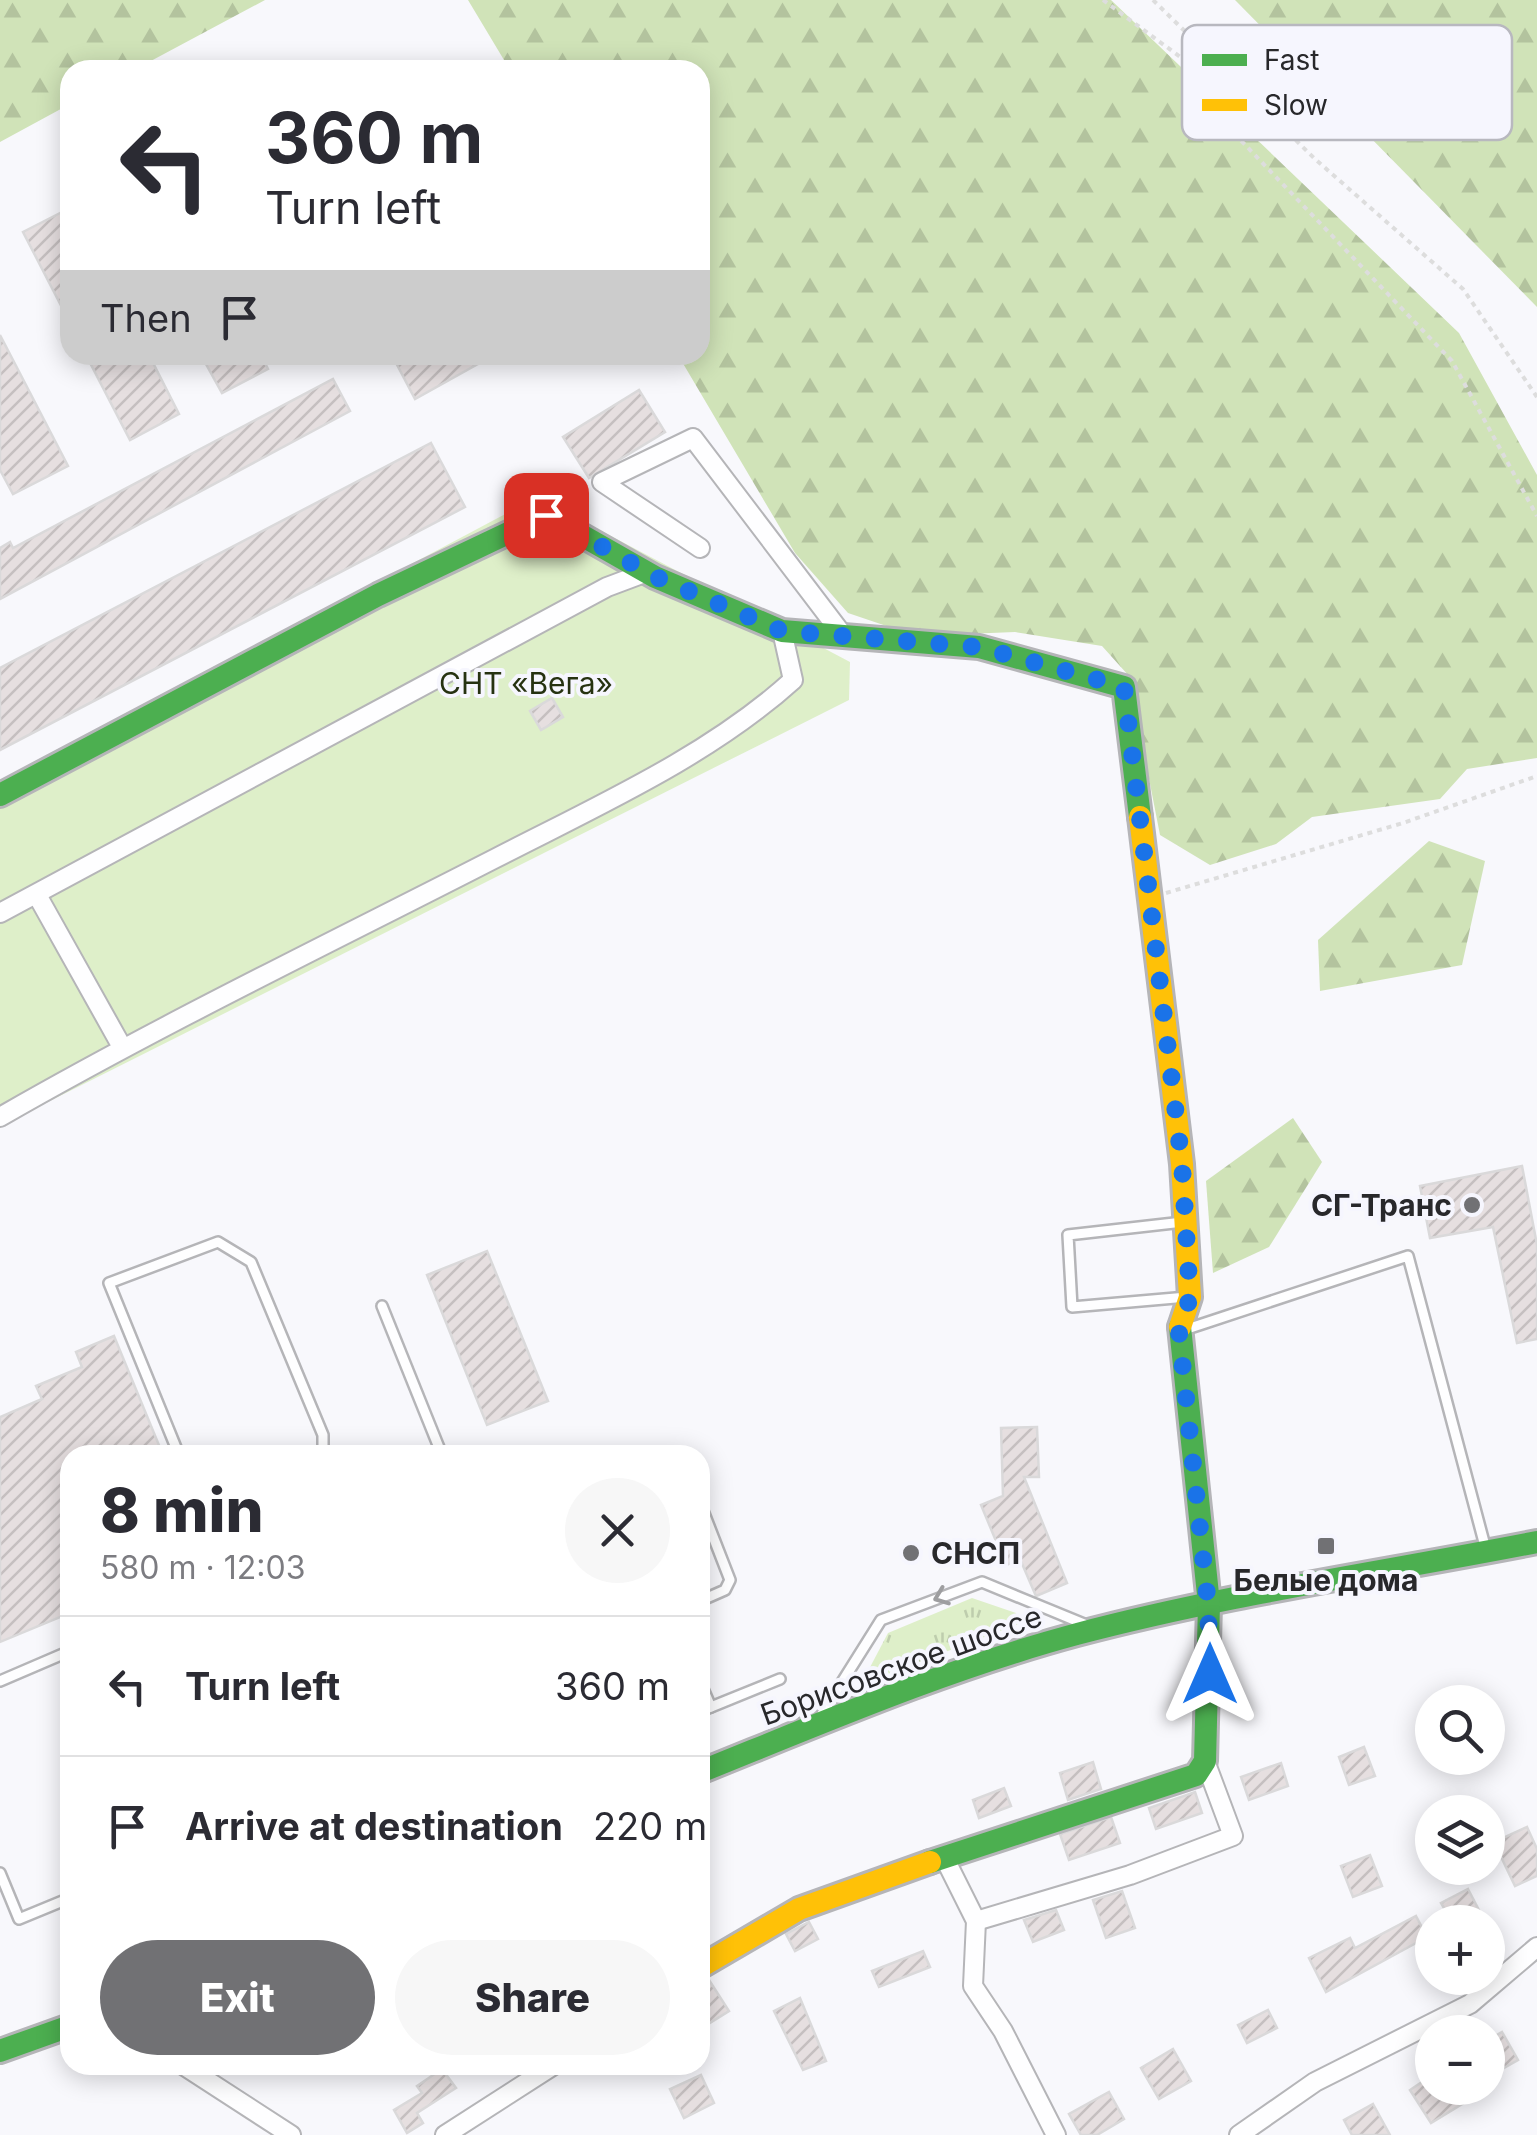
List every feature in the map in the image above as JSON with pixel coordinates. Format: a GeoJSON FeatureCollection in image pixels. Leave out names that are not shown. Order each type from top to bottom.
{"type":"FeatureCollection","features":[{"type":"Feature","properties":{"kind":"street"},"geometry":{"type":"LineString","coordinates":[[700,548],[602,482],[693,438],[842,634]]}},
{"type":"Feature","properties":{"kind":"street"},"geometry":{"type":"LineString","coordinates":[[0,794],[378,595],[546,515],[646,572],[782,631],[979,647],[1124,687],[1182,1164],[1190,1297],[1179,1332],[1208,1604],[1206,1761],[1233,1836],[1130,1874],[976,1921]]}},
{"type":"Feature","properties":{"kind":"street"},"geometry":{"type":"LineString","coordinates":[[0,913],[607,586],[646,572]]}},
{"type":"Feature","properties":{"kind":"street"},"geometry":{"type":"LineString","coordinates":[[0,1117],[122,1047],[553,828],[748,720],[793,680],[782,631]]}},
{"type":"Feature","properties":{"kind":"street"},"geometry":{"type":"LineString","coordinates":[[37,895],[122,1047]]}},
{"type":"Feature","properties":{"kind":"street","name":"Борисовское шоссе"},"geometry":{"type":"LineString","coordinates":[[710,1768],[951,1672],[1096,1629],[1537,1542]]}},
{"type":"Feature","properties":{"kind":"street"},"geometry":{"type":"LineString","coordinates":[[710,1961],[799,1910],[944,1857],[1196,1775],[1206,1761]]}},
{"type":"Feature","properties":{"kind":"street"},"geometry":{"type":"LineString","coordinates":[[944,1857],[976,1921],[973,1986],[1002,2031],[1056,2135]]}},
{"type":"Feature","properties":{"kind":"street"},"geometry":{"type":"LineString","coordinates":[[1240,2135],[1316,2082],[1470,2004],[1537,1947]]}},
{"type":"Feature","properties":{"kind":"street"},"geometry":{"type":"LineString","coordinates":[[0,2051],[60,2030]]}},
{"type":"Feature","properties":{"kind":"street"},"geometry":{"type":"LineString","coordinates":[[199,2075],[292,2135]]}},
{"type":"Feature","properties":{"kind":"street"},"geometry":{"type":"LineString","coordinates":[[445,2135],[538,2075]]}},
{"type":"Feature","properties":{"kind":"lane"},"geometry":{"type":"LineString","coordinates":[[1184,1222],[1068,1234],[1072,1307],[1190,1297]]}},
{"type":"Feature","properties":{"kind":"lane"},"geometry":{"type":"LineString","coordinates":[[176,1445],[109,1283],[218,1242],[251,1262],[323,1436],[323,1445]]}},
{"type":"Feature","properties":{"kind":"lane"},"geometry":{"type":"LineString","coordinates":[[1179,1332],[1408,1256],[1488,1554]]}},
{"type":"Feature","properties":{"kind":"lane"},"geometry":{"type":"LineString","coordinates":[[382,1306],[438,1445]]}},
{"type":"Feature","properties":{"kind":"lane"},"geometry":{"type":"LineString","coordinates":[[710,1529],[730,1580],[724,1590],[710,1596]]}},
{"type":"Feature","properties":{"kind":"lane"},"geometry":{"type":"LineString","coordinates":[[815,1726],[882,1620],[982,1582],[1096,1629]]}},
{"type":"Feature","properties":{"kind":"lane"},"geometry":{"type":"LineString","coordinates":[[0,1680],[60,1655]]}},
{"type":"Feature","properties":{"kind":"lane"},"geometry":{"type":"LineString","coordinates":[[711,1707],[780,1678]]}},
{"type":"Feature","properties":{"kind":"lane"},"geometry":{"type":"LineString","coordinates":[[0,1873],[19,1919],[60,1902]]}},
{"type":"Feature","properties":{"kind":"path"},"geometry":{"type":"LineString","coordinates":[[1102,0],[1182,58]]}},
{"type":"Feature","properties":{"kind":"path"},"geometry":{"type":"LineString","coordinates":[[1153,0],[1182,28]]}},
{"type":"Feature","properties":{"kind":"path"},"geometry":{"type":"LineString","coordinates":[[1240,140],[1452,361],[1537,516]]}},
{"type":"Feature","properties":{"kind":"path"},"geometry":{"type":"LineString","coordinates":[[1297,140],[1463,290],[1537,397]]}},
{"type":"Feature","properties":{"kind":"path"},"geometry":{"type":"LineString","coordinates":[[1152,897],[1403,823],[1537,776]]}},
{"type":"Feature","properties":{"kind":"green space"},"geometry":{"type":"Polygon","coordinates":[[[0,0],[265,0],[153,60],[60,60],[60,109],[0,142],[0,0]]]}},
{"type":"Feature","properties":{"kind":"green space"},"geometry":{"type":"Polygon","coordinates":[[[468,0],[1111,0],[1182,68],[1182,140],[1257,140],[1459,333],[1537,475],[1537,758],[1467,769],[1440,799],[1312,817],[1276,844],[1210,865],[1160,835],[1129,676],[1102,646],[1015,632],[916,636],[848,613],[795,553],[684,365],[710,365],[710,60],[504,60],[468,0]]]}},
{"type":"Feature","properties":{"kind":"green space"},"geometry":{"type":"Polygon","coordinates":[[[1235,0],[1537,0],[1537,307],[1373,140],[1512,140],[1512,25],[1260,25],[1235,0]]]}},
{"type":"Feature","properties":{"kind":"green space","name":"СНТ «Вега»"},"geometry":{"type":"Polygon","coordinates":[[[537,497],[850,662],[849,700],[0,1126],[0,783],[537,497]]]}},
{"type":"Feature","properties":{"kind":"green space"},"geometry":{"type":"Polygon","coordinates":[[[1429,841],[1485,861],[1462,965],[1320,991],[1318,940],[1429,841]]]}},
{"type":"Feature","properties":{"kind":"green space"},"geometry":{"type":"Polygon","coordinates":[[[1293,1118],[1322,1162],[1269,1247],[1213,1273],[1206,1181],[1293,1118]]]}},
{"type":"Feature","properties":{"kind":"green space"},"geometry":{"type":"Polygon","coordinates":[[[972,1598],[1016,1613],[1021,1623],[872,1680],[867,1673],[888,1633],[972,1598]]]}},
{"type":"Feature","properties":{"kind":"building"},"geometry":{"type":"Polygon","coordinates":[[[60,213],[60,304],[23,232],[60,213]]]}},
{"type":"Feature","properties":{"kind":"building"},"geometry":{"type":"Polygon","coordinates":[[[0,335],[68,466],[13,494],[0,470],[0,335]]]}},
{"type":"Feature","properties":{"kind":"building"},"geometry":{"type":"Polygon","coordinates":[[[91,365],[154,365],[179,414],[130,440],[91,365]]]}},
{"type":"Feature","properties":{"kind":"building"},"geometry":{"type":"Polygon","coordinates":[[[207,365],[266,365],[268,369],[222,393],[207,365]]]}},
{"type":"Feature","properties":{"kind":"building"},"geometry":{"type":"Polygon","coordinates":[[[397,365],[476,365],[415,399],[397,365]]]}},
{"type":"Feature","properties":{"kind":"building"},"geometry":{"type":"Polygon","coordinates":[[[333,379],[350,411],[0,599],[0,548],[10,542],[13,548],[333,379]]]}},
{"type":"Feature","properties":{"kind":"building"},"geometry":{"type":"Polygon","coordinates":[[[639,390],[665,432],[589,478],[563,437],[639,390]]]}},
{"type":"Feature","properties":{"kind":"building"},"geometry":{"type":"Polygon","coordinates":[[[431,443],[465,507],[0,750],[0,668],[431,443]]]}},
{"type":"Feature","properties":{"kind":"building"},"geometry":{"type":"Polygon","coordinates":[[[552,698],[563,717],[541,730],[530,711],[552,698]]]}},
{"type":"Feature","properties":{"kind":"building"},"geometry":{"type":"Polygon","coordinates":[[[1522,1166],[1537,1245],[1537,1339],[1517,1343],[1493,1227],[1430,1238],[1420,1186],[1522,1166]]]}},
{"type":"Feature","properties":{"kind":"building"},"geometry":{"type":"Polygon","coordinates":[[[487,1251],[548,1401],[487,1425],[427,1275],[487,1251]]]}},
{"type":"Feature","properties":{"kind":"building"},"geometry":{"type":"Polygon","coordinates":[[[114,1336],[159,1445],[60,1445],[60,1617],[0,1642],[0,1417],[42,1399],[36,1386],[82,1367],[76,1352],[114,1336]]]}},
{"type":"Feature","properties":{"kind":"building"},"geometry":{"type":"Polygon","coordinates":[[[1037,1427],[1039,1477],[1024,1477],[1067,1583],[1036,1596],[1020,1559],[1006,1565],[981,1505],[1003,1496],[1001,1428],[1037,1427]]]}},
{"type":"Feature","properties":{"kind":"building"},"geometry":{"type":"Polygon","coordinates":[[[1364,1747],[1375,1776],[1349,1785],[1339,1757],[1364,1747]]]}},
{"type":"Feature","properties":{"kind":"building"},"geometry":{"type":"Polygon","coordinates":[[[1093,1762],[1101,1789],[1068,1800],[1060,1773],[1093,1762]]]}},
{"type":"Feature","properties":{"kind":"building"},"geometry":{"type":"Polygon","coordinates":[[[1281,1763],[1288,1786],[1249,1800],[1241,1777],[1281,1763]]]}},
{"type":"Feature","properties":{"kind":"building"},"geometry":{"type":"Polygon","coordinates":[[[1004,1788],[1011,1806],[979,1818],[973,1800],[1004,1788]]]}},
{"type":"Feature","properties":{"kind":"building"},"geometry":{"type":"Polygon","coordinates":[[[1195,1792],[1202,1813],[1156,1829],[1149,1808],[1195,1792]]]}},
{"type":"Feature","properties":{"kind":"building"},"geometry":{"type":"Polygon","coordinates":[[[1111,1817],[1120,1843],[1069,1860],[1060,1834],[1111,1817]]]}},
{"type":"Feature","properties":{"kind":"building"},"geometry":{"type":"Polygon","coordinates":[[[1527,1827],[1537,1849],[1537,1876],[1515,1886],[1505,1865],[1505,1837],[1527,1827]]]}},
{"type":"Feature","properties":{"kind":"building"},"geometry":{"type":"Polygon","coordinates":[[[1370,1855],[1382,1886],[1353,1897],[1341,1866],[1370,1855]]]}},
{"type":"Feature","properties":{"kind":"building"},"geometry":{"type":"Polygon","coordinates":[[[1468,1889],[1476,1905],[1442,1905],[1468,1889]]]}},
{"type":"Feature","properties":{"kind":"building"},"geometry":{"type":"Polygon","coordinates":[[[1122,1891],[1135,1928],[1106,1938],[1093,1900],[1122,1891]]]}},
{"type":"Feature","properties":{"kind":"building"},"geometry":{"type":"Polygon","coordinates":[[[1056,1910],[1064,1930],[1033,1942],[1024,1920],[1056,1910]]]}},
{"type":"Feature","properties":{"kind":"building"},"geometry":{"type":"Polygon","coordinates":[[[1415,1917],[1415,1944],[1326,1992],[1309,1958],[1350,1938],[1355,1948],[1415,1917]]]}},
{"type":"Feature","properties":{"kind":"building"},"geometry":{"type":"Polygon","coordinates":[[[809,1922],[818,1939],[795,1951],[786,1934],[809,1922]]]}},
{"type":"Feature","properties":{"kind":"building"},"geometry":{"type":"Polygon","coordinates":[[[923,1951],[930,1967],[879,1987],[872,1971],[923,1951]]]}},
{"type":"Feature","properties":{"kind":"building"},"geometry":{"type":"Polygon","coordinates":[[[710,1982],[729,2011],[710,2023],[710,1982]]]}},
{"type":"Feature","properties":{"kind":"building"},"geometry":{"type":"Polygon","coordinates":[[[800,1998],[826,2061],[803,2070],[774,2011],[800,1998]]]}},
{"type":"Feature","properties":{"kind":"building"},"geometry":{"type":"Polygon","coordinates":[[[1268,2010],[1277,2028],[1247,2043],[1238,2025],[1268,2010]]]}},
{"type":"Feature","properties":{"kind":"building"},"geometry":{"type":"Polygon","coordinates":[[[1505,2037],[1518,2060],[1505,2067],[1505,2037]]]}},
{"type":"Feature","properties":{"kind":"building"},"geometry":{"type":"Polygon","coordinates":[[[1173,2049],[1191,2081],[1159,2099],[1141,2068],[1173,2049]]]}},
{"type":"Feature","properties":{"kind":"building"},"geometry":{"type":"Polygon","coordinates":[[[433,2075],[446,2075],[456,2088],[417,2113],[423,2123],[407,2133],[394,2110],[422,2093],[417,2086],[433,2075]]]}},
{"type":"Feature","properties":{"kind":"building"},"geometry":{"type":"Polygon","coordinates":[[[701,2075],[714,2103],[684,2118],[670,2089],[701,2075]]]}},
{"type":"Feature","properties":{"kind":"building"},"geometry":{"type":"Polygon","coordinates":[[[1109,2092],[1124,2119],[1097,2135],[1081,2135],[1069,2114],[1109,2092]]]}},
{"type":"Feature","properties":{"kind":"building"},"geometry":{"type":"Polygon","coordinates":[[[1373,2104],[1390,2135],[1352,2135],[1344,2120],[1373,2104]]]}},
{"type":"Feature","properties":{"kind":"building"},"geometry":{"type":"Polygon","coordinates":[[[1420,2105],[1460,2105],[1431,2123],[1420,2105]]]}},
{"type":"Feature","properties":{"kind":"traffic: fast"},"geometry":{"type":"LineString","coordinates":[[0,795],[378,595],[546,515],[655,577],[782,631],[979,647],[1124,687],[1140,817]]}},
{"type":"Feature","properties":{"kind":"traffic: fast"},"geometry":{"type":"LineString","coordinates":[[930,1862],[1196,1775],[1205,1761],[1209,1604],[1180,1327]]}},
{"type":"Feature","properties":{"kind":"traffic: fast"},"geometry":{"type":"LineString","coordinates":[[710,1768],[933,1680],[1077,1634],[1249,1595],[1537,1542]]}},
{"type":"Feature","properties":{"kind":"traffic: fast"},"geometry":{"type":"LineString","coordinates":[[0,2051],[60,2030]]}},
{"type":"Feature","properties":{"kind":"traffic: slow"},"geometry":{"type":"LineString","coordinates":[[1140,817],[1182,1164],[1190,1297],[1180,1327]]}},
{"type":"Feature","properties":{"kind":"traffic: slow"},"geometry":{"type":"LineString","coordinates":[[710,1961],[799,1909],[930,1862]]}},
{"type":"Feature","properties":{"kind":"place","name":"СГ-Транс"},"geometry":{"type":"Point","coordinates":[1472,1205]}},
{"type":"Feature","properties":{"kind":"place","name":"Белые дома"},"geometry":{"type":"Point","coordinates":[1326,1546]}},
{"type":"Feature","properties":{"kind":"place","name":"СНСП"},"geometry":{"type":"Point","coordinates":[911,1553]}},
{"type":"Feature","properties":{"kind":"route"},"geometry":{"type":"LineString","coordinates":[[546,515],[656,577],[782,631],[979,647],[1124,687],[1182,1164],[1190,1297],[1179,1332],[1208,1604],[1210,1674]]}}]}
